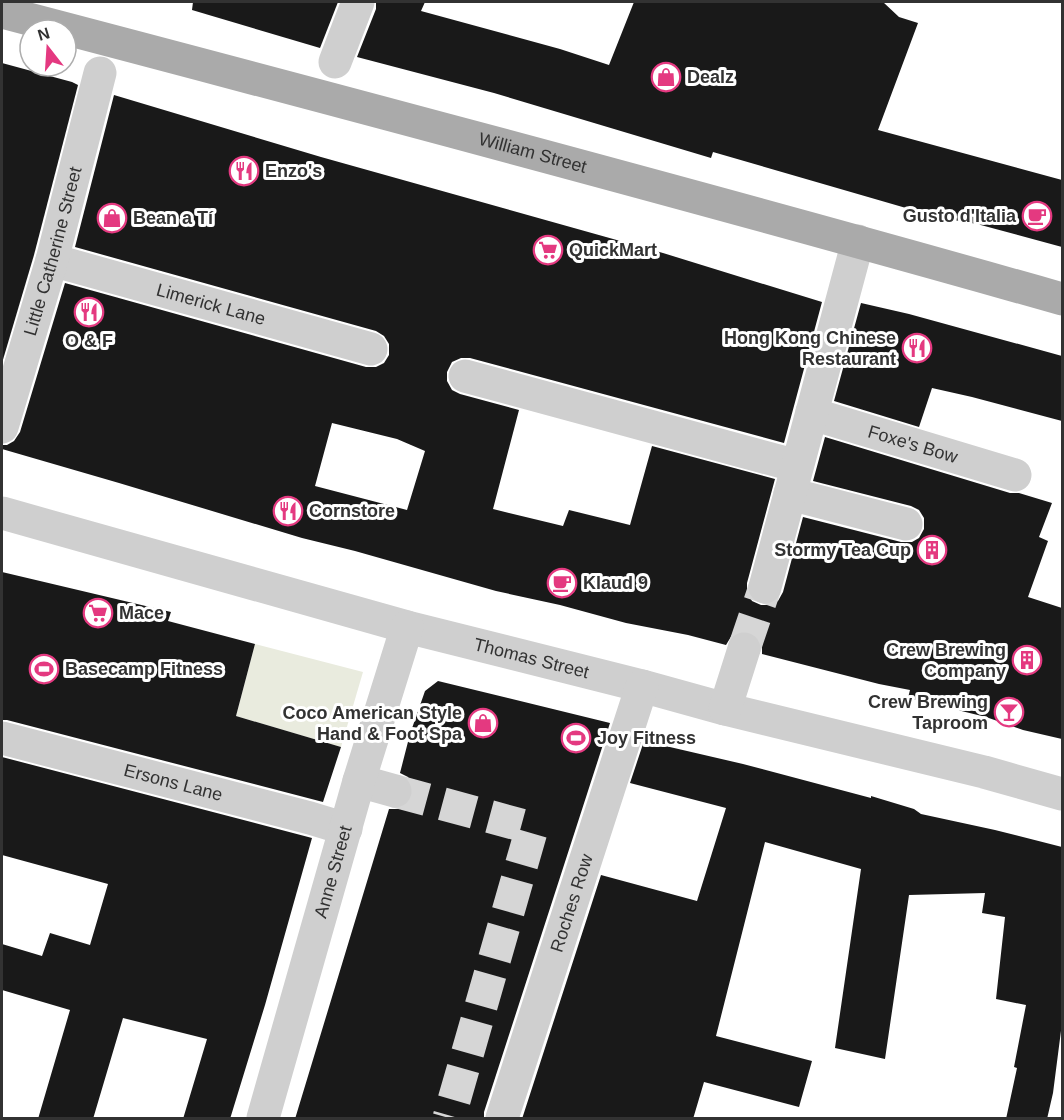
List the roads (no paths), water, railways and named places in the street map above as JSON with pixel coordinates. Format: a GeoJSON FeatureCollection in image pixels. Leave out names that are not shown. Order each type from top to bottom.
{"type":"FeatureCollection","features":[{"type":"Feature","properties":{"kind":"main road","name":"William Street"},"geometry":{"type":"LineString","coordinates":[[2,12],[858,241],[1062,299]]}},
{"type":"Feature","properties":{"kind":"street"},"geometry":{"type":"LineString","coordinates":[[335,62],[358,2]]}},
{"type":"Feature","properties":{"kind":"street","name":"Little Catherine Street"},"geometry":{"type":"LineString","coordinates":[[2,427],[52,260],[100,73]]}},
{"type":"Feature","properties":{"kind":"street"},"geometry":{"type":"LineString","coordinates":[[765,587],[858,241]]}},
{"type":"Feature","properties":{"kind":"street","name":"Limerick Lane"},"geometry":{"type":"LineString","coordinates":[[52,260],[371,349]]}},
{"type":"Feature","properties":{"kind":"street"},"geometry":{"type":"LineString","coordinates":[[465,376],[794,480],[906,524]]}},
{"type":"Feature","properties":{"kind":"street","name":"Foxe's Bow"},"geometry":{"type":"LineString","coordinates":[[812,412],[1015,475]]}},
{"type":"Feature","properties":{"kind":"street","name":"Thomas Street"},"geometry":{"type":"LineString","coordinates":[[2,513],[407,627],[725,709],[984,772],[1062,794]]}},
{"type":"Feature","properties":{"kind":"street","name":"Anne Street"},"geometry":{"type":"LineString","coordinates":[[263,1119],[359,781],[407,627]]}},
{"type":"Feature","properties":{"kind":"street"},"geometry":{"type":"LineString","coordinates":[[725,709],[744,650]]}},
{"type":"Feature","properties":{"kind":"street","name":"Roches Row"},"geometry":{"type":"LineString","coordinates":[[502,1119],[642,686]]}},
{"type":"Feature","properties":{"kind":"street","name":"Ersons Lane"},"geometry":{"type":"LineString","coordinates":[[2,738],[346,829]]}},
{"type":"Feature","properties":{"kind":"street"},"geometry":{"type":"LineString","coordinates":[[359,781],[395,791]]}},
{"type":"Feature","properties":{"kind":"tunnel"},"geometry":{"type":"LineString","coordinates":[[744,649],[765,587]]}},
{"type":"Feature","properties":{"kind":"tunnel"},"geometry":{"type":"LineString","coordinates":[[395,791],[532,828],[449,1118]]}},
{"type":"Feature","properties":{"kind":"place","name":"Dealz"},"geometry":{"type":"Point","coordinates":[666,77]}},
{"type":"Feature","properties":{"kind":"place","name":"Enzo's"},"geometry":{"type":"Point","coordinates":[244,171]}},
{"type":"Feature","properties":{"kind":"place","name":"Gusto d'Italia"},"geometry":{"type":"Point","coordinates":[1037,216]}},
{"type":"Feature","properties":{"kind":"place","name":"Bean a Tí"},"geometry":{"type":"Point","coordinates":[112,218]}},
{"type":"Feature","properties":{"kind":"place","name":"QuickMart"},"geometry":{"type":"Point","coordinates":[548,250]}},
{"type":"Feature","properties":{"kind":"place","name":"O & F"},"geometry":{"type":"Point","coordinates":[89,312]}},
{"type":"Feature","properties":{"kind":"place","name":"Hong Kong Chinese Restaurant"},"geometry":{"type":"Point","coordinates":[917,348]}},
{"type":"Feature","properties":{"kind":"place","name":"Cornstore"},"geometry":{"type":"Point","coordinates":[288,511]}},
{"type":"Feature","properties":{"kind":"place","name":"Stormy Tea Cup"},"geometry":{"type":"Point","coordinates":[932,550]}},
{"type":"Feature","properties":{"kind":"place","name":"Klaud 9"},"geometry":{"type":"Point","coordinates":[562,583]}},
{"type":"Feature","properties":{"kind":"place","name":"Mace"},"geometry":{"type":"Point","coordinates":[98,613]}},
{"type":"Feature","properties":{"kind":"place","name":"Crew Brewing Company"},"geometry":{"type":"Point","coordinates":[1027,660]}},
{"type":"Feature","properties":{"kind":"place","name":"Basecamp Fitness"},"geometry":{"type":"Point","coordinates":[44,669]}},
{"type":"Feature","properties":{"kind":"place","name":"Crew Brewing Taproom"},"geometry":{"type":"Point","coordinates":[1009,712]}},
{"type":"Feature","properties":{"kind":"place","name":"Coco American Style Hand & Foot Spa"},"geometry":{"type":"Point","coordinates":[483,723]}},
{"type":"Feature","properties":{"kind":"place","name":"Joy Fitness"},"geometry":{"type":"Point","coordinates":[576,738]}}]}
